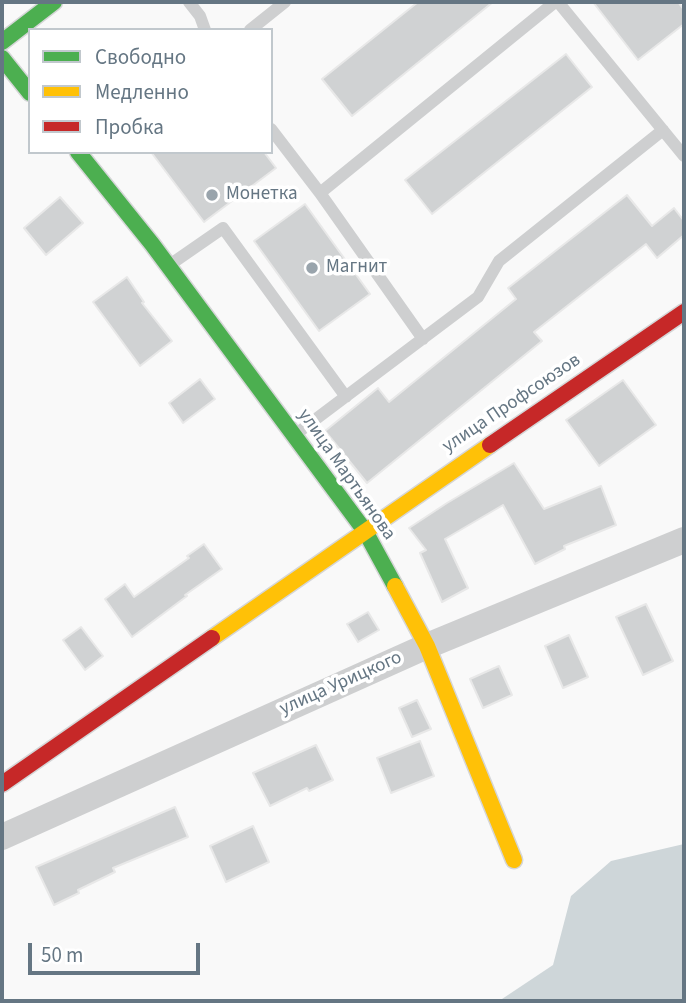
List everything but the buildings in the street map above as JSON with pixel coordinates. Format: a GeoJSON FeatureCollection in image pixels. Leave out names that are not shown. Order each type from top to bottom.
{"type":"FeatureCollection","features":[{"type":"Feature","properties":{"kind":"street"},"geometry":{"type":"LineString","coordinates":[[2,41],[54,2]]}},
{"type":"Feature","properties":{"kind":"street"},"geometry":{"type":"LineString","coordinates":[[2,58],[28,90]]}},
{"type":"Feature","properties":{"kind":"street","name":"улица Мартьянова"},"geometry":{"type":"LineString","coordinates":[[80,154],[169,266],[365,531],[426,646],[514,860]]}},
{"type":"Feature","properties":{"kind":"street","name":"улица Профсоюзов"},"geometry":{"type":"LineString","coordinates":[[2,784],[684,312]]}},
{"type":"Feature","properties":{"kind":"street","name":"улица Урицкого"},"geometry":{"type":"LineString","coordinates":[[2,836],[426,646],[684,540]]}},
{"type":"Feature","properties":{"kind":"lane"},"geometry":{"type":"LineString","coordinates":[[189,2],[200,16],[204,28]]}},
{"type":"Feature","properties":{"kind":"lane"},"geometry":{"type":"LineString","coordinates":[[252,28],[285,2]]}},
{"type":"Feature","properties":{"kind":"lane"},"geometry":{"type":"LineString","coordinates":[[320,192],[556,2],[663,130],[680,141],[684,156]]}},
{"type":"Feature","properties":{"kind":"lane"},"geometry":{"type":"LineString","coordinates":[[295,436],[478,297],[499,261],[663,130]]}},
{"type":"Feature","properties":{"kind":"lane"},"geometry":{"type":"LineString","coordinates":[[273,132],[320,192],[423,339]]}},
{"type":"Feature","properties":{"kind":"lane"},"geometry":{"type":"LineString","coordinates":[[169,266],[223,228],[346,397]]}},
{"type":"Feature","properties":{"kind":"shaded area"},"geometry":{"type":"Polygon","coordinates":[[[684,844],[684,1001],[499,1001],[553,965],[571,896],[611,861],[684,844]]]}},
{"type":"Feature","properties":{"kind":"traffic: fast"},"geometry":{"type":"LineString","coordinates":[[2,42],[54,2]]}},
{"type":"Feature","properties":{"kind":"traffic: fast"},"geometry":{"type":"LineString","coordinates":[[2,58],[28,90]]}},
{"type":"Feature","properties":{"kind":"traffic: fast"},"geometry":{"type":"LineString","coordinates":[[80,154],[152,244],[365,531],[395,586]]}},
{"type":"Feature","properties":{"kind":"traffic: slow"},"geometry":{"type":"LineString","coordinates":[[212,638],[490,445]]}},
{"type":"Feature","properties":{"kind":"traffic: slow"},"geometry":{"type":"LineString","coordinates":[[395,586],[427,646],[514,860]]}},
{"type":"Feature","properties":{"kind":"traffic: jam"},"geometry":{"type":"LineString","coordinates":[[490,445],[684,312]]}},
{"type":"Feature","properties":{"kind":"traffic: jam"},"geometry":{"type":"LineString","coordinates":[[2,784],[212,638]]}},
{"type":"Feature","properties":{"kind":"place","name":"Монетка"},"geometry":{"type":"Point","coordinates":[212,195]}},
{"type":"Feature","properties":{"kind":"place","name":"Магнит"},"geometry":{"type":"Point","coordinates":[312,268]}}]}
